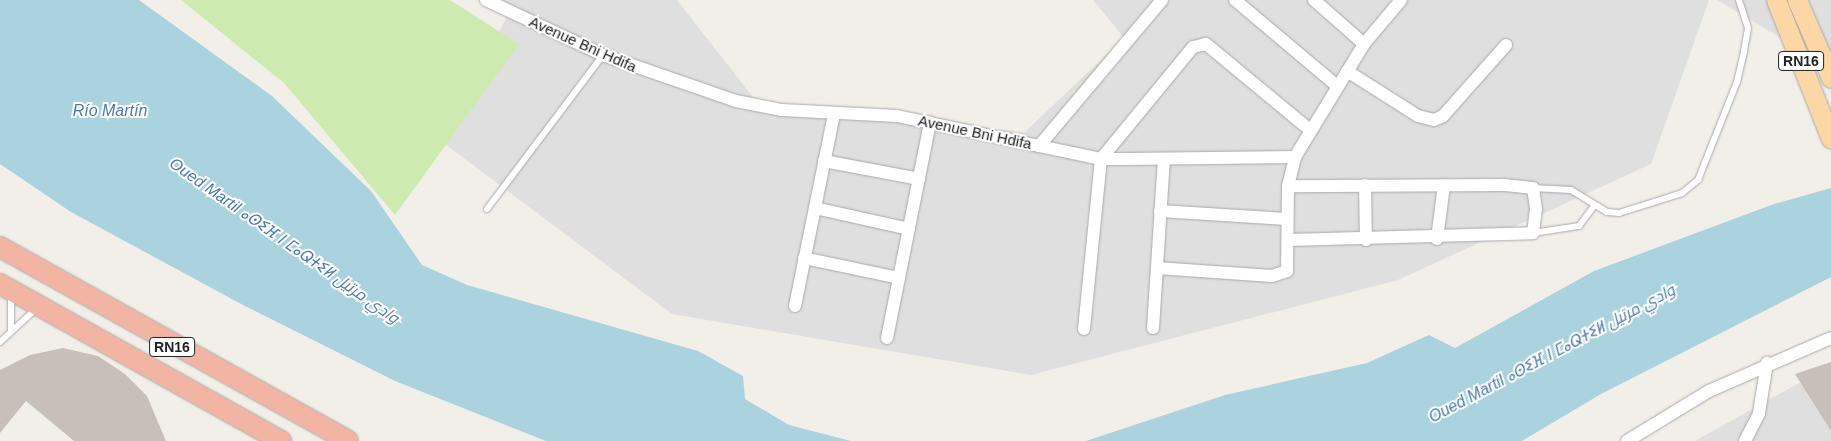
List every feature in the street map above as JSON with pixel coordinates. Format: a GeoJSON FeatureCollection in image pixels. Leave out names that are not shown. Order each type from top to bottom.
{"type":"FeatureCollection","features":[{"type":"Feature","properties":{"kind":"highway","name":"RN16"},"geometry":{"type":"LineString","coordinates":[[0,247],[348,441]]}},
{"type":"Feature","properties":{"kind":"highway","name":"RN16"},"geometry":{"type":"LineString","coordinates":[[6,287],[281,441]]}},
{"type":"Feature","properties":{"kind":"main road","name":"RN16"},"geometry":{"type":"LineString","coordinates":[[1776,0],[1828,130]]}},
{"type":"Feature","properties":{"kind":"main road","name":"RN16"},"geometry":{"type":"LineString","coordinates":[[1797,0],[1831,78]]}},
{"type":"Feature","properties":{"kind":"street","name":"Avenue Bni Hdifa"},"geometry":{"type":"LineString","coordinates":[[486,0],[603,55],[736,101],[834,115],[930,122],[1101,159],[1295,157]]}},
{"type":"Feature","properties":{"kind":"street"},"geometry":{"type":"LineString","coordinates":[[1039,146],[1162,0]]}},
{"type":"Feature","properties":{"kind":"street"},"geometry":{"type":"LineString","coordinates":[[1235,0],[1337,86]]}},
{"type":"Feature","properties":{"kind":"street"},"geometry":{"type":"LineString","coordinates":[[1314,0],[1364,44]]}},
{"type":"Feature","properties":{"kind":"street"},"geometry":{"type":"LineString","coordinates":[[1157,268],[1278,275],[1288,267],[1288,186],[1295,157],[1364,44],[1401,0]]}},
{"type":"Feature","properties":{"kind":"street"},"geometry":{"type":"LineString","coordinates":[[1084,329],[1101,159],[1192,47],[1202,42],[1310,130]]}},
{"type":"Feature","properties":{"kind":"street"},"geometry":{"type":"LineString","coordinates":[[1346,71],[1418,116],[1434,120],[1443,116],[1506,45]]}},
{"type":"Feature","properties":{"kind":"street"},"geometry":{"type":"LineString","coordinates":[[794,306],[834,115]]}},
{"type":"Feature","properties":{"kind":"street"},"geometry":{"type":"LineString","coordinates":[[887,338],[930,122]]}},
{"type":"Feature","properties":{"kind":"street"},"geometry":{"type":"LineString","coordinates":[[1153,328],[1164,159]]}},
{"type":"Feature","properties":{"kind":"street"},"geometry":{"type":"LineString","coordinates":[[824,161],[919,179]]}},
{"type":"Feature","properties":{"kind":"street"},"geometry":{"type":"LineString","coordinates":[[1288,186],[1444,185],[1533,188],[1533,233],[1437,239],[1288,240]]}},
{"type":"Feature","properties":{"kind":"street"},"geometry":{"type":"LineString","coordinates":[[1437,239],[1444,185]]}},
{"type":"Feature","properties":{"kind":"street"},"geometry":{"type":"LineString","coordinates":[[1365,186],[1366,240]]}},
{"type":"Feature","properties":{"kind":"street"},"geometry":{"type":"LineString","coordinates":[[814,208],[909,229]]}},
{"type":"Feature","properties":{"kind":"street"},"geometry":{"type":"LineString","coordinates":[[1160,211],[1287,219]]}},
{"type":"Feature","properties":{"kind":"street"},"geometry":{"type":"LineString","coordinates":[[804,258],[899,278]]}},
{"type":"Feature","properties":{"kind":"street"},"geometry":{"type":"LineString","coordinates":[[1630,440],[1709,391],[1767,363],[1831,338]]}},
{"type":"Feature","properties":{"kind":"street"},"geometry":{"type":"LineString","coordinates":[[1745,441],[1759,413],[1767,363]]}},
{"type":"Feature","properties":{"kind":"lane"},"geometry":{"type":"LineString","coordinates":[[1533,188],[1571,190],[1594,206],[1607,212],[1639,209],[1682,193],[1698,180],[1742,59],[1748,28],[1739,0]]}},
{"type":"Feature","properties":{"kind":"lane"},"geometry":{"type":"LineString","coordinates":[[486,209],[603,55]]}},
{"type":"Feature","properties":{"kind":"lane"},"geometry":{"type":"LineString","coordinates":[[1533,233],[1579,226],[1594,206]]}},
{"type":"Feature","properties":{"kind":"lane"},"geometry":{"type":"LineString","coordinates":[[6,287],[11,329]]}},
{"type":"Feature","properties":{"kind":"lane"},"geometry":{"type":"LineString","coordinates":[[0,342],[11,329],[39,306]]}},
{"type":"Feature","properties":{"kind":"shaded area"},"geometry":{"type":"Polygon","coordinates":[[[498,0],[677,0],[756,101],[1025,132],[1124,38],[1093,0],[1709,0],[1651,164],[1398,280],[1031,375],[672,314],[441,141],[511,9],[498,0]]]}},
{"type":"Feature","properties":{"kind":"shaded area"},"geometry":{"type":"Polygon","coordinates":[[[1717,0],[1831,0],[1831,68],[1717,0]]]}},
{"type":"Feature","properties":{"kind":"shaded area"},"geometry":{"type":"Polygon","coordinates":[[[1831,369],[1831,441],[1695,441],[1817,373],[1831,369]]]}},
{"type":"Feature","properties":{"kind":"green space"},"geometry":{"type":"Polygon","coordinates":[[[181,0],[450,0],[519,44],[395,215],[284,83],[181,0]]]}},
{"type":"Feature","properties":{"kind":"water","name":"Río Martín"},"geometry":{"type":"Polygon","coordinates":[[[0,0],[139,0],[272,96],[371,191],[422,265],[467,285],[698,351],[743,376],[745,399],[789,425],[851,441],[546,441],[395,381],[243,305],[71,212],[0,164],[0,0]]]}},
{"type":"Feature","properties":{"kind":"water","name":"Oued Martil ⴰⵙⵉⴼ ⵏ ⵎⴰⵕⵜⵉⵍ وادي مرتيل"},"geometry":{"type":"Polygon","coordinates":[[[1831,188],[1831,277],[1601,394],[1522,441],[1086,441],[1225,395],[1367,363],[1429,335],[1455,348],[1594,271],[1774,204],[1831,188]]]}},
{"type":"Feature","properties":{"kind":"building"},"geometry":{"type":"Polygon","coordinates":[[[63,348],[98,356],[125,374],[147,396],[166,441],[74,441],[26,401],[0,433],[0,370],[30,355],[63,348]]]}},
{"type":"Feature","properties":{"kind":"building"},"geometry":{"type":"Polygon","coordinates":[[[1831,362],[1831,431],[1795,374],[1831,362]]]}}]}
